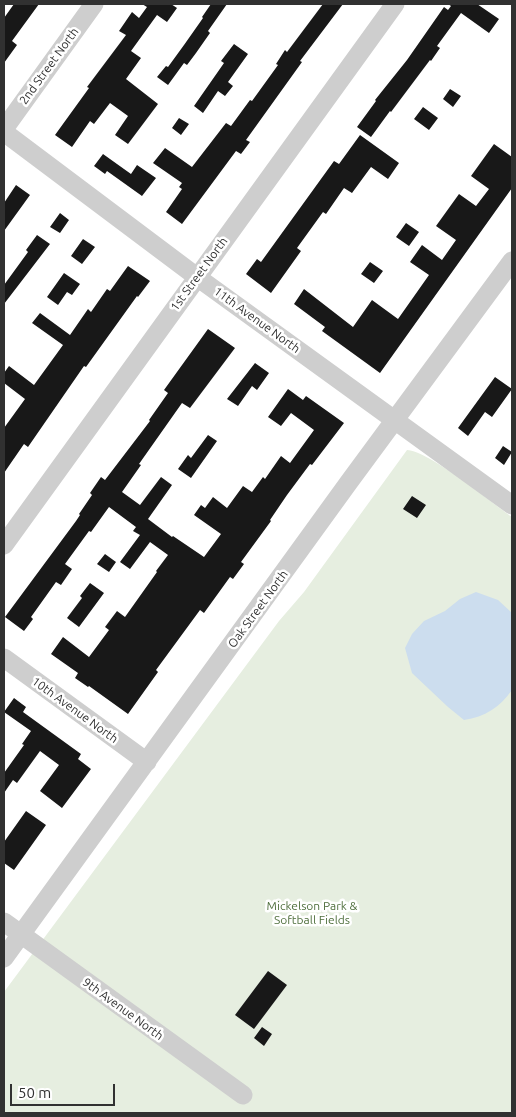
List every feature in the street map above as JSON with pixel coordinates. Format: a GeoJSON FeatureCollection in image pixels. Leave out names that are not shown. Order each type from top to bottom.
{"type":"FeatureCollection","features":[{"type":"Feature","properties":{"kind":"street","name":"2nd Street North"},"geometry":{"type":"LineString","coordinates":[[4,131],[94,4]]}},
{"type":"Feature","properties":{"kind":"street","name":"1st Street North"},"geometry":{"type":"LineString","coordinates":[[4,545],[395,4]]}},
{"type":"Feature","properties":{"kind":"street","name":"11th Avenue North"},"geometry":{"type":"LineString","coordinates":[[4,131],[197,277],[512,505]]}},
{"type":"Feature","properties":{"kind":"street","name":"Oak Street North"},"geometry":{"type":"LineString","coordinates":[[4,958],[512,261]]}},
{"type":"Feature","properties":{"kind":"street","name":"10th Avenue North"},"geometry":{"type":"LineString","coordinates":[[4,658],[147,762]]}},
{"type":"Feature","properties":{"kind":"street","name":"9th Avenue North"},"geometry":{"type":"LineString","coordinates":[[4,922],[244,1095]]}},
{"type":"Feature","properties":{"kind":"green space","name":"Mickelson Park & Softball Fields"},"geometry":{"type":"Polygon","coordinates":[[[407,450],[430,459],[512,517],[512,1113],[4,1113],[4,992],[279,621],[304,592],[407,450]]]}},
{"type":"Feature","properties":{"kind":"water"},"geometry":{"type":"Polygon","coordinates":[[[476,592],[498,600],[512,613],[512,690],[497,706],[485,714],[464,720],[412,673],[405,648],[412,634],[424,621],[445,611],[460,599],[476,592]]]}},
{"type":"Feature","properties":{"kind":"building"},"geometry":{"type":"Polygon","coordinates":[[[14,4],[39,4],[12,41],[17,45],[4,63],[4,18],[14,4]]]}},
{"type":"Feature","properties":{"kind":"building"},"geometry":{"type":"Polygon","coordinates":[[[142,4],[171,4],[177,8],[167,22],[157,15],[131,51],[141,58],[126,79],[158,104],[128,144],[115,135],[128,116],[110,103],[94,124],[90,121],[72,147],[55,135],[89,88],[87,87],[126,35],[119,31],[132,12],[139,18],[147,7],[142,4]]]}},
{"type":"Feature","properties":{"kind":"building"},"geometry":{"type":"Polygon","coordinates":[[[211,4],[227,4],[208,31],[210,33],[196,53],[187,65],[184,63],[168,85],[157,77],[166,66],[168,67],[211,4]]]}},
{"type":"Feature","properties":{"kind":"building"},"geometry":{"type":"Polygon","coordinates":[[[323,4],[343,4],[300,61],[302,62],[246,140],[250,142],[241,154],[236,151],[182,224],[166,212],[182,189],[179,187],[182,183],[153,163],[165,148],[192,167],[226,123],[231,126],[250,100],[252,101],[278,65],[276,64],[285,50],[287,52],[323,4]]]}},
{"type":"Feature","properties":{"kind":"building"},"geometry":{"type":"Polygon","coordinates":[[[448,4],[477,4],[499,19],[489,33],[461,13],[437,46],[440,48],[431,61],[371,137],[357,127],[444,7],[448,10],[451,6],[448,4]]]}},
{"type":"Feature","properties":{"kind":"building"},"geometry":{"type":"Polygon","coordinates":[[[234,44],[248,54],[228,82],[233,86],[225,96],[218,91],[203,113],[194,106],[224,63],[221,61],[234,44]]]}},
{"type":"Feature","properties":{"kind":"building"},"geometry":{"type":"Polygon","coordinates":[[[450,89],[461,96],[453,107],[443,99],[450,89]]]}},
{"type":"Feature","properties":{"kind":"building"},"geometry":{"type":"Polygon","coordinates":[[[423,107],[438,118],[429,130],[414,119],[423,107]]]}},
{"type":"Feature","properties":{"kind":"building"},"geometry":{"type":"Polygon","coordinates":[[[179,118],[189,124],[181,135],[172,128],[179,118]]]}},
{"type":"Feature","properties":{"kind":"building"},"geometry":{"type":"Polygon","coordinates":[[[360,135],[399,163],[388,179],[371,167],[352,193],[344,188],[326,214],[323,212],[297,248],[301,251],[271,293],[246,274],[257,259],[261,262],[334,161],[339,164],[360,135]]]}},
{"type":"Feature","properties":{"kind":"building"},"geometry":{"type":"Polygon","coordinates":[[[494,144],[512,157],[512,188],[380,373],[322,331],[325,327],[294,304],[304,289],[353,327],[372,300],[398,319],[429,275],[410,262],[422,245],[442,260],[456,240],[436,226],[459,194],[476,206],[489,189],[471,176],[494,144]]]}},
{"type":"Feature","properties":{"kind":"building"},"geometry":{"type":"Polygon","coordinates":[[[103,154],[131,174],[137,165],[156,178],[142,196],[107,171],[105,174],[94,166],[103,154]]]}},
{"type":"Feature","properties":{"kind":"building"},"geometry":{"type":"Polygon","coordinates":[[[16,185],[30,195],[4,231],[4,203],[16,185]]]}},
{"type":"Feature","properties":{"kind":"building"},"geometry":{"type":"Polygon","coordinates":[[[60,213],[69,220],[60,233],[50,227],[60,213]]]}},
{"type":"Feature","properties":{"kind":"building"},"geometry":{"type":"Polygon","coordinates":[[[406,223],[419,232],[409,246],[396,237],[406,223]]]}},
{"type":"Feature","properties":{"kind":"building"},"geometry":{"type":"Polygon","coordinates":[[[37,235],[50,244],[4,304],[4,285],[28,252],[26,250],[37,235]]]}},
{"type":"Feature","properties":{"kind":"building"},"geometry":{"type":"Polygon","coordinates":[[[83,239],[95,247],[82,264],[71,256],[83,239]]]}},
{"type":"Feature","properties":{"kind":"building"},"geometry":{"type":"Polygon","coordinates":[[[370,262],[383,271],[374,283],[361,274],[370,262]]]}},
{"type":"Feature","properties":{"kind":"building"},"geometry":{"type":"Polygon","coordinates":[[[128,266],[150,281],[86,367],[84,366],[28,447],[24,444],[4,473],[4,428],[25,399],[4,383],[4,373],[9,366],[34,385],[63,345],[32,323],[40,313],[70,335],[88,309],[91,312],[107,289],[110,291],[128,266]]]}},
{"type":"Feature","properties":{"kind":"building"},"geometry":{"type":"Polygon","coordinates":[[[64,273],[80,284],[72,295],[67,292],[58,305],[47,297],[64,273]]]}},
{"type":"Feature","properties":{"kind":"building"},"geometry":{"type":"Polygon","coordinates":[[[208,329],[235,348],[190,408],[182,403],[139,464],[141,465],[122,492],[140,505],[161,477],[172,485],[148,519],[172,537],[204,557],[221,534],[194,515],[201,505],[205,508],[213,497],[227,508],[243,486],[252,492],[263,477],[265,479],[281,456],[290,463],[314,430],[291,413],[281,426],[268,417],[288,389],[303,400],[306,396],[344,423],[287,495],[271,521],[241,562],[244,564],[233,579],[230,577],[204,613],[200,610],[156,670],[158,672],[128,714],[75,678],[78,673],[51,654],[63,637],[89,657],[109,630],[105,627],[117,611],[125,617],[157,572],[168,555],[150,542],[130,569],[120,562],[140,535],[133,531],[136,527],[109,507],[65,564],[72,569],[61,585],[56,582],[31,617],[33,619],[24,631],[5,617],[76,521],[92,495],[90,493],[101,477],[105,480],[150,421],[168,393],[164,390],[208,329]]]}},
{"type":"Feature","properties":{"kind":"building"},"geometry":{"type":"Polygon","coordinates":[[[255,363],[269,373],[257,390],[252,386],[238,406],[227,399],[255,363]]]}},
{"type":"Feature","properties":{"kind":"building"},"geometry":{"type":"Polygon","coordinates":[[[495,377],[512,389],[492,417],[485,412],[468,436],[458,428],[495,377]]]}},
{"type":"Feature","properties":{"kind":"building"},"geometry":{"type":"Polygon","coordinates":[[[208,435],[217,441],[191,478],[178,469],[188,455],[191,458],[208,435]]]}},
{"type":"Feature","properties":{"kind":"building"},"geometry":{"type":"Polygon","coordinates":[[[503,446],[512,452],[504,465],[495,458],[503,446]]]}},
{"type":"Feature","properties":{"kind":"building"},"geometry":{"type":"Polygon","coordinates":[[[412,496],[426,505],[417,518],[403,509],[412,496]]]}},
{"type":"Feature","properties":{"kind":"building"},"geometry":{"type":"Polygon","coordinates":[[[105,554],[116,562],[109,572],[97,564],[105,554]]]}},
{"type":"Feature","properties":{"kind":"building"},"geometry":{"type":"Polygon","coordinates":[[[90,583],[104,593],[79,627],[67,618],[82,598],[80,596],[90,583]]]}},
{"type":"Feature","properties":{"kind":"building"},"geometry":{"type":"Polygon","coordinates":[[[14,698],[26,707],[23,712],[81,754],[78,759],[91,769],[62,808],[40,791],[59,765],[40,751],[17,783],[13,780],[4,793],[4,773],[24,745],[22,744],[31,731],[4,712],[14,698]]]}},
{"type":"Feature","properties":{"kind":"building"},"geometry":{"type":"Polygon","coordinates":[[[26,811],[46,825],[14,870],[4,863],[4,842],[26,811]]]}},
{"type":"Feature","properties":{"kind":"building"},"geometry":{"type":"Polygon","coordinates":[[[268,971],[287,985],[254,1029],[235,1015],[268,971]]]}},
{"type":"Feature","properties":{"kind":"building"},"geometry":{"type":"Polygon","coordinates":[[[262,1027],[272,1034],[264,1046],[254,1038],[262,1027]]]}}]}
